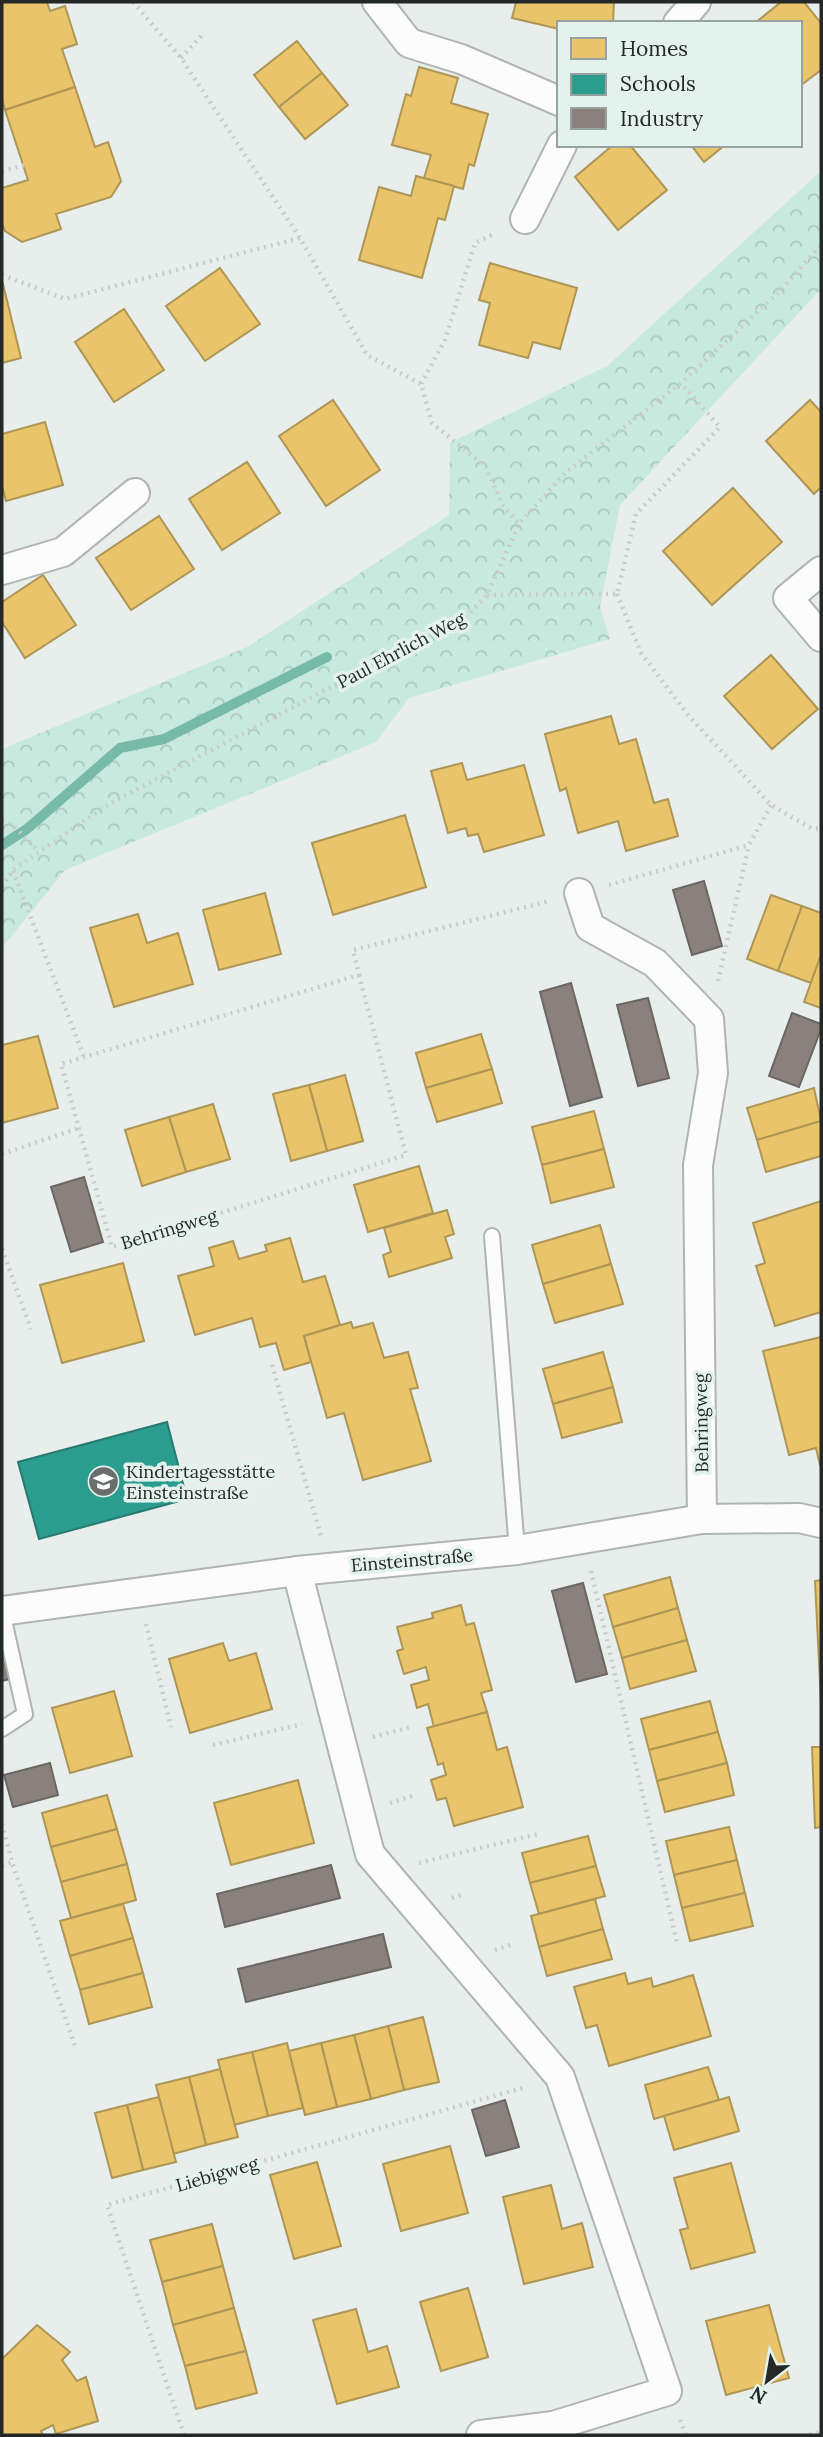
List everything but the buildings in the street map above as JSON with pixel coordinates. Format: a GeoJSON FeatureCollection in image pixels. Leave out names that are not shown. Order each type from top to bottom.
{"type":"FeatureCollection","features":[{"type":"Feature","properties":{"kind":"street"},"geometry":{"type":"LineString","coordinates":[[377,2],[409,43],[461,59],[557,101]]}},
{"type":"Feature","properties":{"kind":"street"},"geometry":{"type":"LineString","coordinates":[[680,21],[695,2]]}},
{"type":"Feature","properties":{"kind":"street"},"geometry":{"type":"LineString","coordinates":[[525,219],[561,147]]}},
{"type":"Feature","properties":{"kind":"street"},"geometry":{"type":"LineString","coordinates":[[2,570],[63,552],[135,493]]}},
{"type":"Feature","properties":{"kind":"street"},"geometry":{"type":"LineString","coordinates":[[821,571],[788,598],[821,636]]}},
{"type":"Feature","properties":{"kind":"street"},"geometry":{"type":"LineString","coordinates":[[579,894],[590,927],[655,964],[709,1019]]}},
{"type":"Feature","properties":{"kind":"street","name":"Behringweg"},"geometry":{"type":"LineString","coordinates":[[702,1519],[698,1165],[713,1073],[709,1019]]}},
{"type":"Feature","properties":{"kind":"street","name":"Einsteinstraße"},"geometry":{"type":"LineString","coordinates":[[2,1611],[330,1567],[517,1550],[702,1519],[799,1518],[821,1523]]}},
{"type":"Feature","properties":{"kind":"street"},"geometry":{"type":"LineString","coordinates":[[297,1571],[370,1854],[560,2077],[667,2391],[553,2426],[481,2435]]}},
{"type":"Feature","properties":{"kind":"lane"},"geometry":{"type":"LineString","coordinates":[[492,1236],[517,1550]]}},
{"type":"Feature","properties":{"kind":"lane"},"geometry":{"type":"LineString","coordinates":[[2,1611],[25,1714],[2,1729]]}},
{"type":"Feature","properties":{"kind":"path"},"geometry":{"type":"LineString","coordinates":[[133,2],[181,58],[300,238],[367,355],[421,384]]}},
{"type":"Feature","properties":{"kind":"path"},"geometry":{"type":"LineString","coordinates":[[181,58],[203,34]]}},
{"type":"Feature","properties":{"kind":"path"},"geometry":{"type":"LineString","coordinates":[[2,172],[24,166]]}},
{"type":"Feature","properties":{"kind":"path"},"geometry":{"type":"LineString","coordinates":[[519,524],[502,504],[486,467],[432,423],[421,384],[445,340],[475,243],[525,219]]}},
{"type":"Feature","properties":{"kind":"path"},"geometry":{"type":"LineString","coordinates":[[2,275],[65,299],[300,238]]}},
{"type":"Feature","properties":{"kind":"path","name":"Paul Ehrlich Weg"},"geometry":{"type":"LineString","coordinates":[[2,887],[13,870],[109,804],[468,615],[487,595],[519,524],[565,473],[681,383],[779,292],[821,245]]}},
{"type":"Feature","properties":{"kind":"path"},"geometry":{"type":"LineString","coordinates":[[681,383],[720,427],[636,514],[617,594],[641,653],[688,715],[771,805],[811,828],[821,829]]}},
{"type":"Feature","properties":{"kind":"path"},"geometry":{"type":"LineString","coordinates":[[487,595],[617,594]]}},
{"type":"Feature","properties":{"kind":"path"},"geometry":{"type":"LineString","coordinates":[[709,1019],[749,845],[771,805]]}},
{"type":"Feature","properties":{"kind":"path"},"geometry":{"type":"LineString","coordinates":[[2,821],[14,826],[39,852]]}},
{"type":"Feature","properties":{"kind":"path"},"geometry":{"type":"LineString","coordinates":[[579,894],[749,845]]}},
{"type":"Feature","properties":{"kind":"path"},"geometry":{"type":"LineString","coordinates":[[13,870],[84,1057]]}},
{"type":"Feature","properties":{"kind":"path","name":"Behringweg"},"geometry":{"type":"LineString","coordinates":[[359,975],[61,1064],[112,1247],[406,1156],[353,950],[579,894]]}},
{"type":"Feature","properties":{"kind":"path"},"geometry":{"type":"LineString","coordinates":[[2,1154],[79,1128]]}},
{"type":"Feature","properties":{"kind":"path"},"geometry":{"type":"LineString","coordinates":[[2,1249],[31,1329]]}},
{"type":"Feature","properties":{"kind":"path"},"geometry":{"type":"LineString","coordinates":[[272,1365],[330,1567]]}},
{"type":"Feature","properties":{"kind":"path"},"geometry":{"type":"LineString","coordinates":[[584,1540],[677,1943]]}},
{"type":"Feature","properties":{"kind":"path"},"geometry":{"type":"LineString","coordinates":[[139,1592],[171,1727]]}},
{"type":"Feature","properties":{"kind":"path"},"geometry":{"type":"LineString","coordinates":[[213,1745],[334,1716]]}},
{"type":"Feature","properties":{"kind":"path"},"geometry":{"type":"LineString","coordinates":[[2,1824],[12,1862],[75,2046]]}},
{"type":"Feature","properties":{"kind":"path"},"geometry":{"type":"LineString","coordinates":[[385,1872],[538,1834]]}},
{"type":"Feature","properties":{"kind":"path"},"geometry":{"type":"LineString","coordinates":[[2,1866],[12,1862]]}},
{"type":"Feature","properties":{"kind":"path","name":"Liebigweg"},"geometry":{"type":"LineString","coordinates":[[184,2435],[107,2205],[560,2077]]}},
{"type":"Feature","properties":{"kind":"path"},"geometry":{"type":"LineString","coordinates":[[810,2435],[821,2432]]}},
{"type":"Feature","properties":{"kind":"green space"},"geometry":{"type":"Polygon","coordinates":[[[821,171],[821,289],[620,505],[600,607],[610,639],[409,698],[376,742],[65,870],[2,948],[2,749],[247,647],[449,515],[450,443],[607,366],[821,171]]]}},
{"type":"Feature","properties":{"kind":"waterway"},"geometry":{"type":"LineString","coordinates":[[2,845],[27,829],[120,748],[164,739],[327,657]]}},
{"type":"Feature","properties":{"kind":"place","name":"Kindertagesstätte Einsteinstraße"},"geometry":{"type":"Point","coordinates":[103,1481]}}]}
